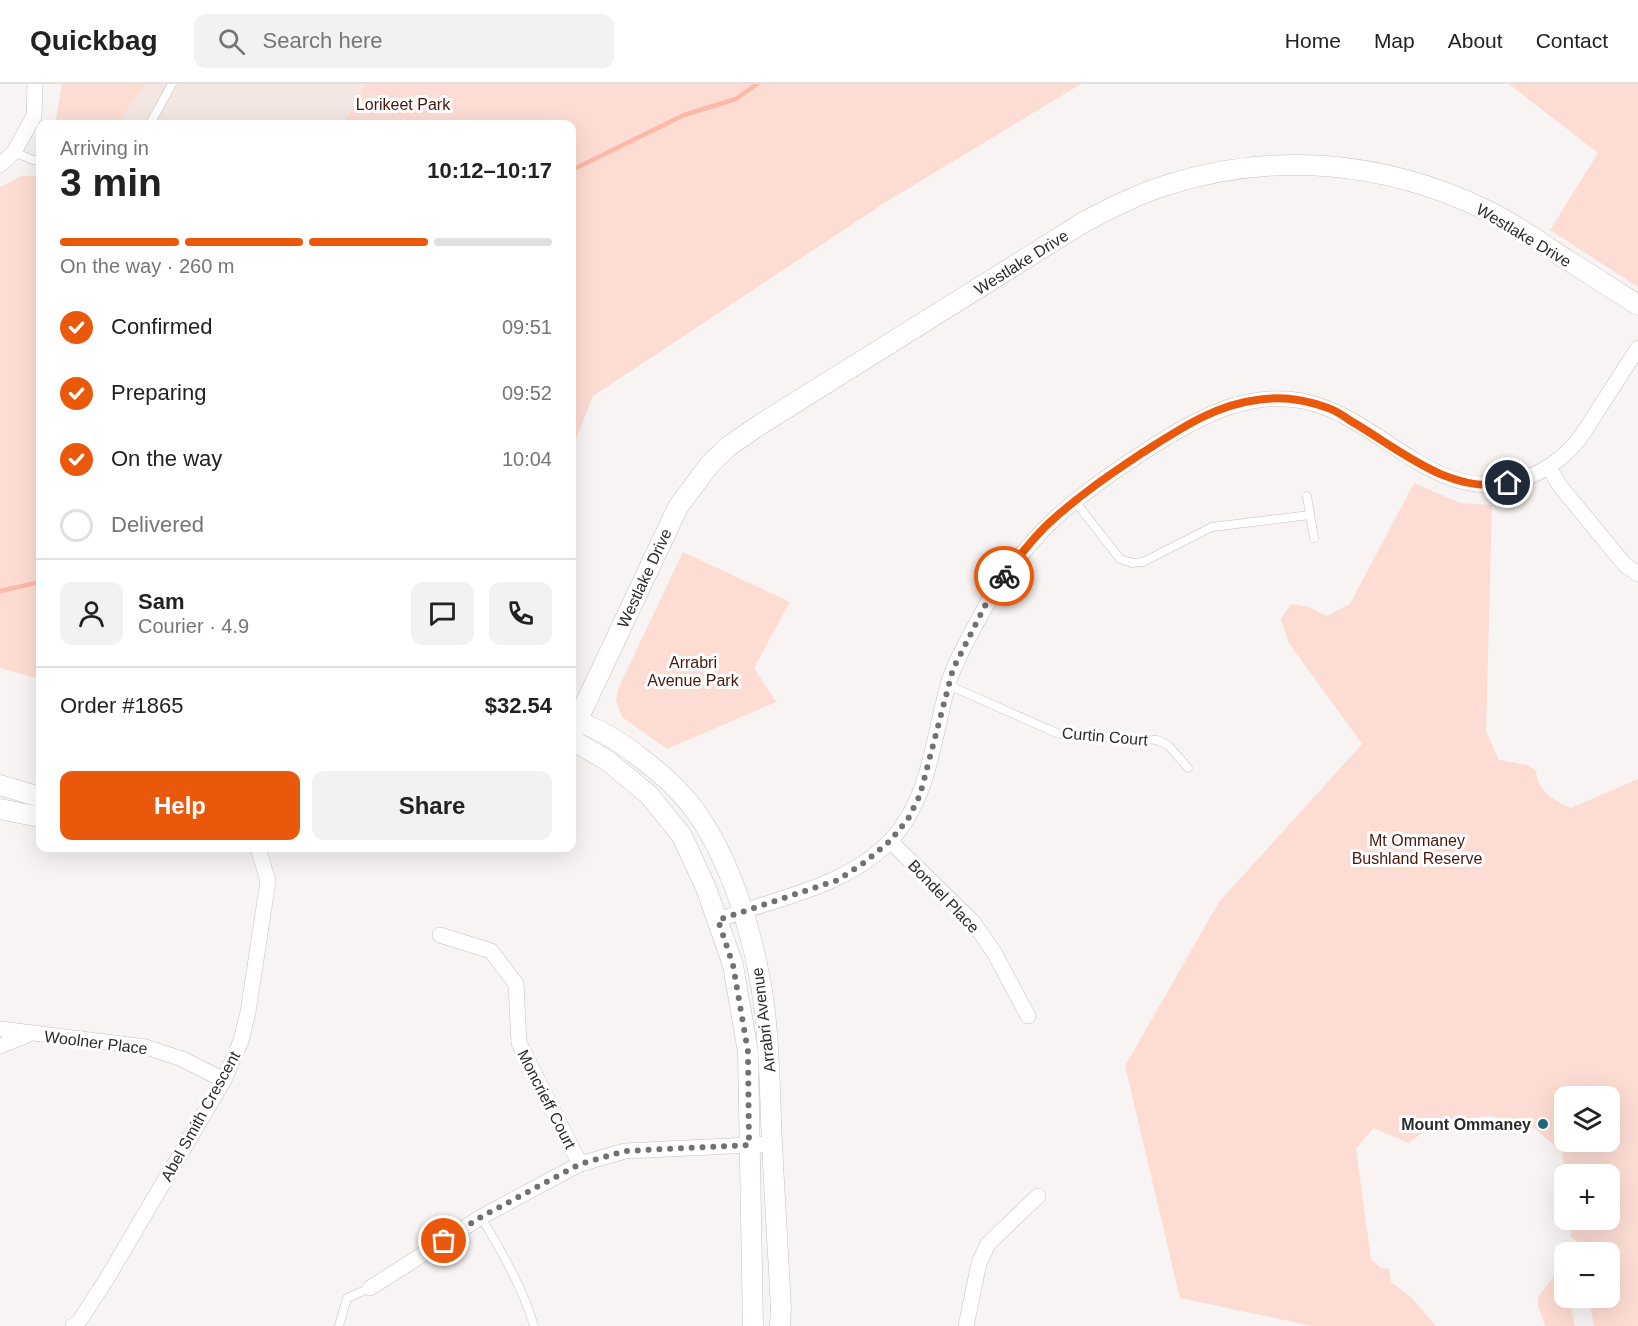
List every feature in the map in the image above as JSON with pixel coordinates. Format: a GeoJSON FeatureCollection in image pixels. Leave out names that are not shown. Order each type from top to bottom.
{"type":"FeatureCollection","features":[{"type":"Feature","properties":{"kind":"street"},"geometry":{"type":"LineString","coordinates":[[0,165],[14,152],[34,116],[35,84]]}},
{"type":"Feature","properties":{"kind":"street","name":"Westlake Drive"},"geometry":{"type":"LineString","coordinates":[[576,720],[678,507],[698,478],[716,458],[729,446],[826,383],[1084,222],[1127,200],[1166,185],[1205,174],[1251,167],[1285,164],[1363,169],[1446,192],[1485,209],[1512,223],[1638,305]]}},
{"type":"Feature","properties":{"kind":"street"},"geometry":{"type":"LineString","coordinates":[[718,920],[838,880],[865,862],[890,841],[908,819],[920,795],[953,669],[991,594],[1023,551],[1046,525],[1074,500],[1186,426],[1216,411],[1257,399],[1276,398],[1301,401],[1330,408],[1432,471],[1458,481],[1494,486],[1527,478],[1549,468],[1569,452],[1638,348]]}},
{"type":"Feature","properties":{"kind":"street"},"geometry":{"type":"LineString","coordinates":[[1549,468],[1560,486],[1625,565],[1638,574]]}},
{"type":"Feature","properties":{"kind":"street","name":"Arrabri Avenue"},"geometry":{"type":"LineString","coordinates":[[576,725],[622,743],[661,773],[689,803],[718,850],[741,911],[759,975],[765,1013],[781,1308],[780,1326]]}},
{"type":"Feature","properties":{"kind":"street","name":"Arrabri Avenue"},"geometry":{"type":"LineString","coordinates":[[576,743],[608,761],[649,795],[682,836],[706,888],[733,965],[748,1052],[753,1326]]}},
{"type":"Feature","properties":{"kind":"street"},"geometry":{"type":"LineString","coordinates":[[0,785],[36,796]]}},
{"type":"Feature","properties":{"kind":"street"},"geometry":{"type":"LineString","coordinates":[[0,808],[36,816]]}},
{"type":"Feature","properties":{"kind":"street","name":"Bondel Place"},"geometry":{"type":"LineString","coordinates":[[890,841],[973,922],[995,954],[1028,1016]]}},
{"type":"Feature","properties":{"kind":"street","name":"Abel Smith Crescent"},"geometry":{"type":"LineString","coordinates":[[73,1326],[78,1323],[106,1280],[224,1080],[241,1041],[246,1024],[268,881],[259,852]]}},
{"type":"Feature","properties":{"kind":"street","name":"Moncrieff Court"},"geometry":{"type":"LineString","coordinates":[[440,935],[491,951],[516,984],[519,1043],[580,1164]]}},
{"type":"Feature","properties":{"kind":"street","name":"Woolner Place"},"geometry":{"type":"LineString","coordinates":[[0,1029],[157,1050],[182,1059],[224,1080]]}},
{"type":"Feature","properties":{"kind":"street","name":"Woolner Place"},"geometry":{"type":"LineString","coordinates":[[0,1046],[33,1034]]}},
{"type":"Feature","properties":{"kind":"street"},"geometry":{"type":"LineString","coordinates":[[370,1288],[481,1217],[580,1164],[625,1151],[772,1144]]}},
{"type":"Feature","properties":{"kind":"street"},"geometry":{"type":"LineString","coordinates":[[966,1326],[979,1263],[988,1244],[1038,1196]]}},
{"type":"Feature","properties":{"kind":"lane"},"geometry":{"type":"LineString","coordinates":[[152,120],[172,84]]}},
{"type":"Feature","properties":{"kind":"lane"},"geometry":{"type":"LineString","coordinates":[[14,152],[36,160]]}},
{"type":"Feature","properties":{"kind":"lane"},"geometry":{"type":"LineString","coordinates":[[1306,496],[1314,538]]}},
{"type":"Feature","properties":{"kind":"lane"},"geometry":{"type":"LineString","coordinates":[[1074,500],[1120,559],[1132,563],[1143,562],[1212,527],[1310,515]]}},
{"type":"Feature","properties":{"kind":"lane","name":"Curtin Court"},"geometry":{"type":"LineString","coordinates":[[948,685],[1059,734],[1157,740],[1168,745],[1188,768]]}},
{"type":"Feature","properties":{"kind":"lane"},"geometry":{"type":"LineString","coordinates":[[481,1217],[529,1308],[534,1326]]}},
{"type":"Feature","properties":{"kind":"lane"},"geometry":{"type":"LineString","coordinates":[[339,1326],[347,1298],[370,1288]]}},
{"type":"Feature","properties":{"kind":"shaded area"},"geometry":{"type":"Polygon","coordinates":[[[145,84],[366,84],[345,120],[120,120],[145,84]]]}},
{"type":"Feature","properties":{"kind":"green space"},"geometry":{"type":"Polygon","coordinates":[[[62,84],[145,84],[120,120],[56,120],[62,84]]]}},
{"type":"Feature","properties":{"kind":"green space","name":"Lorikeet Park"},"geometry":{"type":"Polygon","coordinates":[[[366,84],[1081,84],[886,202],[593,396],[576,439],[576,120],[345,120],[366,84]]]}},
{"type":"Feature","properties":{"kind":"green space"},"geometry":{"type":"Polygon","coordinates":[[[1509,84],[1638,84],[1638,287],[1550,230],[1598,153],[1509,84]]]}},
{"type":"Feature","properties":{"kind":"green space"},"geometry":{"type":"Polygon","coordinates":[[[21,176],[36,176],[36,678],[0,668],[0,187],[21,176]]]}},
{"type":"Feature","properties":{"kind":"green space","name":"Mt Ommaney Bushland Reserve"},"geometry":{"type":"Polygon","coordinates":[[[1414,483],[1460,503],[1492,505],[1486,731],[1499,760],[1528,765],[1536,771],[1543,790],[1558,802],[1571,808],[1638,779],[1638,1326],[1594,1326],[1591,1308],[1620,1308],[1620,1242],[1578,1242],[1571,1237],[1571,1230],[1620,1230],[1620,1164],[1564,1164],[1562,1152],[1620,1152],[1620,1086],[1554,1086],[1554,1145],[1528,1123],[1490,1116],[1434,1124],[1409,1143],[1373,1128],[1356,1149],[1371,1259],[1381,1268],[1389,1269],[1391,1282],[1411,1297],[1436,1326],[1312,1326],[1180,1298],[1125,1066],[1219,902],[1362,744],[1289,643],[1281,619],[1291,604],[1309,607],[1327,616],[1350,604],[1414,483]]]}},
{"type":"Feature","properties":{"kind":"green space","name":"Arrabri Avenue Park"},"geometry":{"type":"Polygon","coordinates":[[[683,552],[790,602],[754,668],[776,702],[667,749],[622,717],[616,700],[619,687],[683,552]]]}},
{"type":"Feature","properties":{"kind":"green space"},"geometry":{"type":"Polygon","coordinates":[[[1554,1276],[1554,1308],[1571,1308],[1575,1326],[1545,1326],[1538,1305],[1538,1297],[1554,1276]]]}},
{"type":"Feature","properties":{"kind":"waterway"},"geometry":{"type":"LineString","coordinates":[[576,168],[684,115],[736,99],[757,84]]}},
{"type":"Feature","properties":{"kind":"waterway"},"geometry":{"type":"LineString","coordinates":[[0,591],[36,583]]}},
{"type":"Feature","properties":{"kind":"way so far"},"geometry":{"type":"LineString","coordinates":[[444,1241],[481,1217],[580,1164],[625,1151],[749,1145],[748,1052],[733,965],[718,920],[838,880],[865,862],[890,841],[908,819],[920,795],[953,669],[991,594],[1004,576]]}},
{"type":"Feature","properties":{"kind":"place","name":"Mount Ommaney"},"geometry":{"type":"Point","coordinates":[1543,1124]}},
{"type":"Feature","properties":{"kind":"route"},"geometry":{"type":"LineString","coordinates":[[1004,576],[1046,525],[1074,500],[1111,474],[1186,426],[1216,411],[1257,399],[1276,398],[1301,401],[1330,408],[1432,471],[1458,481],[1476,484],[1494,486],[1508,483]]}}]}
